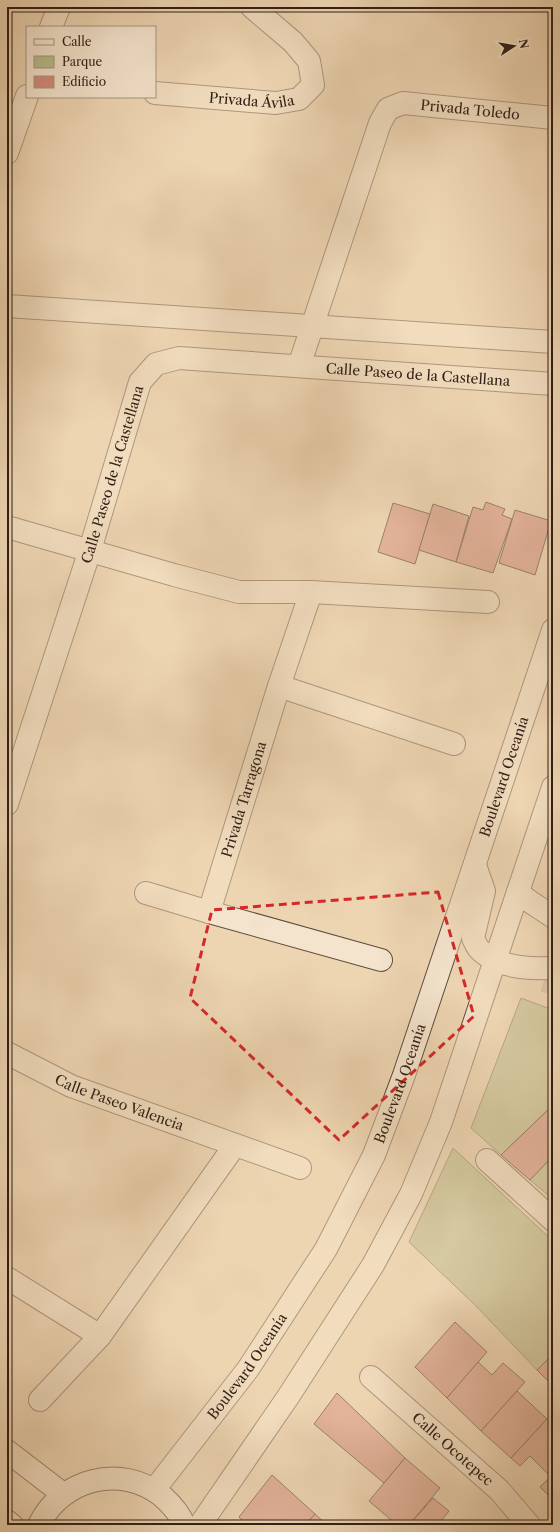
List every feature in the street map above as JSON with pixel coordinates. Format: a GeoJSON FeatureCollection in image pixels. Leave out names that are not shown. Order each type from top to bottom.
{"type":"FeatureCollection","features":[{"type":"Feature","properties":{"kind":"street"},"geometry":{"type":"LineString","coordinates":[[51,26],[59,7]]}},
{"type":"Feature","properties":{"kind":"street","name":"Privada Ávila"},"geometry":{"type":"LineString","coordinates":[[156,93],[276,103],[299,99],[313,85],[309,62],[293,42],[252,7]]}},
{"type":"Feature","properties":{"kind":"street"},"geometry":{"type":"LineString","coordinates":[[7,153],[26,98]]}},
{"type":"Feature","properties":{"kind":"street","name":"Privada Toledo"},"geometry":{"type":"LineString","coordinates":[[313,325],[380,123],[388,109],[403,103],[553,118]]}},
{"type":"Feature","properties":{"kind":"street"},"geometry":{"type":"LineString","coordinates":[[7,306],[553,342]]}},
{"type":"Feature","properties":{"kind":"street"},"geometry":{"type":"LineString","coordinates":[[299,366],[313,325]]}},
{"type":"Feature","properties":{"kind":"street","name":"Calle Paseo de la Castellana"},"geometry":{"type":"LineString","coordinates":[[9,792],[90,550],[140,382],[156,364],[179,358],[553,384]]}},
{"type":"Feature","properties":{"kind":"street"},"geometry":{"type":"LineString","coordinates":[[7,527],[239,592],[311,592],[488,602]]}},
{"type":"Feature","properties":{"kind":"street","name":"Privada Tarragona"},"geometry":{"type":"LineString","coordinates":[[209,912],[279,686],[311,592]]}},
{"type":"Feature","properties":{"kind":"street","name":"Boulevard Oceanía"},"geometry":{"type":"LineString","coordinates":[[154,1490],[248,1369],[326,1249],[374,1155],[404,1075],[553,630]]}},
{"type":"Feature","properties":{"kind":"street"},"geometry":{"type":"LineString","coordinates":[[279,686],[454,744]]}},
{"type":"Feature","properties":{"kind":"street"},"geometry":{"type":"LineString","coordinates":[[200,1525],[288,1397],[369,1272],[411,1194],[441,1122],[553,787]]}},
{"type":"Feature","properties":{"kind":"street"},"geometry":{"type":"LineString","coordinates":[[475,865],[484,891],[472,938],[480,950],[495,961],[540,973]]}},
{"type":"Feature","properties":{"kind":"street"},"geometry":{"type":"LineString","coordinates":[[518,892],[527,901],[548,911]]}},
{"type":"Feature","properties":{"kind":"street"},"geometry":{"type":"LineString","coordinates":[[146,893],[381,960]]}},
{"type":"Feature","properties":{"kind":"street","name":"Calle Paseo Valencia"},"geometry":{"type":"LineString","coordinates":[[7,1053],[71,1086],[300,1168]]}},
{"type":"Feature","properties":{"kind":"street"},"geometry":{"type":"LineString","coordinates":[[40,1400],[100,1336],[235,1145]]}},
{"type":"Feature","properties":{"kind":"street"},"geometry":{"type":"LineString","coordinates":[[487,1160],[553,1220]]}},
{"type":"Feature","properties":{"kind":"street"},"geometry":{"type":"LineString","coordinates":[[7,1278],[100,1336]]}},
{"type":"Feature","properties":{"kind":"street","name":"Calle Ocotepec"},"geometry":{"type":"LineString","coordinates":[[371,1377],[498,1490],[529,1525]]}},
{"type":"Feature","properties":{"kind":"street"},"geometry":{"type":"LineString","coordinates":[[7,1451],[63,1494]]}},
{"type":"Feature","properties":{"kind":"street"},"geometry":{"type":"LineString","coordinates":[[39,1525],[50,1508],[63,1494],[85,1483],[108,1478],[132,1480],[154,1490],[170,1503],[184,1525]]}},
{"type":"Feature","properties":{"kind":"street"},"geometry":{"type":"LineString","coordinates":[[7,1521],[12,1525]]}},
{"type":"Feature","properties":{"kind":"highlighted area"},"geometry":{"type":"Polygon","coordinates":[[[438,892],[474,1016],[339,1140],[190,998],[212,910],[438,892]]]}},
{"type":"Feature","properties":{"kind":"green space"},"geometry":{"type":"Polygon","coordinates":[[[521,998],[553,1010],[553,1105],[501,1155],[471,1128],[521,998]]]}},
{"type":"Feature","properties":{"kind":"green space"},"geometry":{"type":"Polygon","coordinates":[[[453,1148],[553,1241],[553,1354],[537,1370],[474,1304],[409,1242],[453,1148]]]}},
{"type":"Feature","properties":{"kind":"green space"},"geometry":{"type":"Polygon","coordinates":[[[553,1156],[553,1199],[530,1180],[553,1156]]]}},
{"type":"Feature","properties":{"kind":"building"},"geometry":{"type":"Polygon","coordinates":[[[486,502],[505,509],[502,515],[512,519],[493,573],[456,562],[473,507],[483,510],[486,502]]]}},
{"type":"Feature","properties":{"kind":"building"},"geometry":{"type":"Polygon","coordinates":[[[393,503],[430,514],[415,564],[378,552],[393,503]]]}},
{"type":"Feature","properties":{"kind":"building"},"geometry":{"type":"Polygon","coordinates":[[[433,504],[469,516],[456,562],[419,550],[433,504]]]}},
{"type":"Feature","properties":{"kind":"building"},"geometry":{"type":"Polygon","coordinates":[[[515,510],[551,521],[535,575],[499,563],[515,510]]]}},
{"type":"Feature","properties":{"kind":"building"},"geometry":{"type":"Polygon","coordinates":[[[553,1105],[553,1156],[530,1180],[501,1155],[553,1105]]]}},
{"type":"Feature","properties":{"kind":"building"},"geometry":{"type":"Polygon","coordinates":[[[455,1322],[487,1352],[447,1398],[415,1367],[455,1322]]]}},
{"type":"Feature","properties":{"kind":"building"},"geometry":{"type":"Polygon","coordinates":[[[553,1354],[553,1386],[537,1370],[553,1354]]]}},
{"type":"Feature","properties":{"kind":"building"},"geometry":{"type":"Polygon","coordinates":[[[478,1362],[492,1375],[503,1363],[525,1382],[481,1431],[447,1398],[478,1362]]]}},
{"type":"Feature","properties":{"kind":"building"},"geometry":{"type":"Polygon","coordinates":[[[517,1391],[547,1419],[511,1458],[481,1431],[517,1391]]]}},
{"type":"Feature","properties":{"kind":"building"},"geometry":{"type":"Polygon","coordinates":[[[337,1393],[405,1458],[384,1483],[314,1424],[337,1393]]]}},
{"type":"Feature","properties":{"kind":"building"},"geometry":{"type":"Polygon","coordinates":[[[547,1419],[553,1424],[553,1474],[550,1476],[530,1456],[520,1466],[511,1458],[547,1419]]]}},
{"type":"Feature","properties":{"kind":"building"},"geometry":{"type":"Polygon","coordinates":[[[405,1458],[440,1488],[409,1525],[397,1525],[369,1501],[405,1458]]]}},
{"type":"Feature","properties":{"kind":"building"},"geometry":{"type":"Polygon","coordinates":[[[553,1474],[553,1500],[540,1487],[553,1474]]]}},
{"type":"Feature","properties":{"kind":"building"},"geometry":{"type":"Polygon","coordinates":[[[272,1475],[315,1514],[305,1525],[246,1525],[239,1517],[272,1475]]]}},
{"type":"Feature","properties":{"kind":"building"},"geometry":{"type":"Polygon","coordinates":[[[433,1498],[449,1511],[441,1521],[445,1525],[409,1525],[433,1498]]]}},
{"type":"Feature","properties":{"kind":"building"},"geometry":{"type":"Polygon","coordinates":[[[315,1514],[327,1525],[305,1525],[315,1514]]]}},
{"type":"Feature","properties":{"kind":"tunnel"},"geometry":{"type":"LineString","coordinates":[[544,981],[553,984]]}}]}
